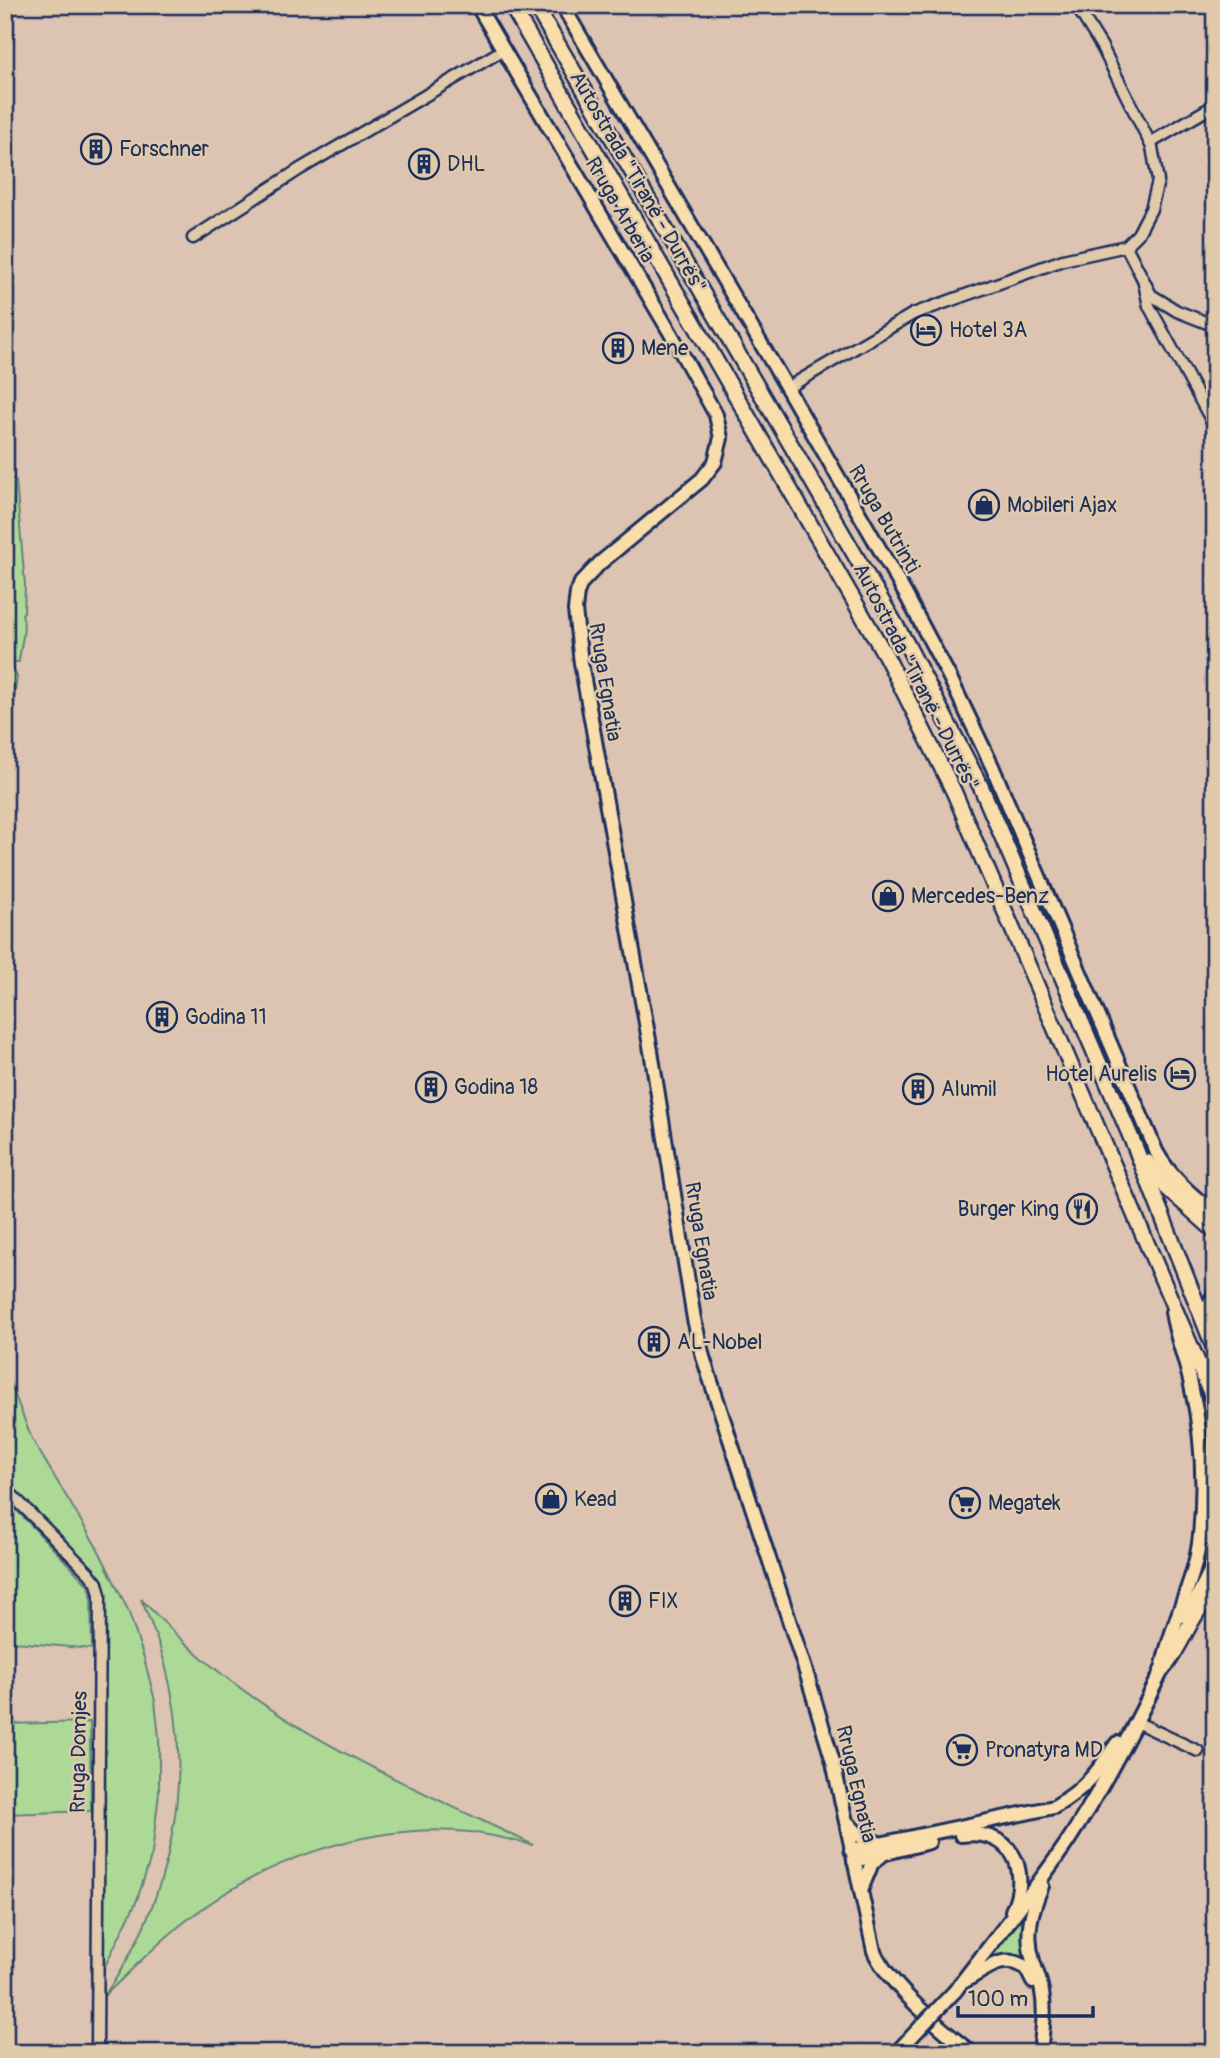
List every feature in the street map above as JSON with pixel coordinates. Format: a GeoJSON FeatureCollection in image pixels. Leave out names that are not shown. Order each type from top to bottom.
{"type":"FeatureCollection","features":[{"type":"Feature","properties":{"kind":"highway","name":"Autostrada \"Tiranë - Durrës\""},"geometry":{"type":"LineString","coordinates":[[511,5],[887,658],[954,792],[1215,1403]]}},
{"type":"Feature","properties":{"kind":"highway","name":"Autostrada \"Tiranë - Durrës\""},"geometry":{"type":"LineString","coordinates":[[535,5],[905,641],[981,787],[1135,1147],[1215,1350]]}},
{"type":"Feature","properties":{"kind":"highway"},"geometry":{"type":"LineString","coordinates":[[1135,1147],[1160,1170],[1178,1200],[1215,1231]]}},
{"type":"Feature","properties":{"kind":"highway"},"geometry":{"type":"LineString","coordinates":[[1162,1670],[1175,1655],[1199,1607],[1215,1592]]}},
{"type":"Feature","properties":{"kind":"main road","name":"Rruga Arberia"},"geometry":{"type":"LineString","coordinates":[[477,5],[671,334],[716,415],[721,438]]}},
{"type":"Feature","properties":{"kind":"main road","name":"Rruga Butrinti"},"geometry":{"type":"LineString","coordinates":[[562,5],[788,388],[950,678],[992,766],[1125,1076],[1160,1170]]}},
{"type":"Feature","properties":{"kind":"main road","name":"Rruga Egnatia"},"geometry":{"type":"LineString","coordinates":[[721,438],[715,461],[702,479],[586,577],[577,593],[576,620],[592,728],[653,1064],[694,1319],[703,1357],[833,1762],[870,1941],[882,1966],[905,1993],[972,2053]]}},
{"type":"Feature","properties":{"kind":"main road"},"geometry":{"type":"LineString","coordinates":[[1160,1170],[1215,1214]]}},
{"type":"Feature","properties":{"kind":"main road"},"geometry":{"type":"LineString","coordinates":[[1206,1326],[1209,1302],[1215,1293]]}},
{"type":"Feature","properties":{"kind":"main road"},"geometry":{"type":"LineString","coordinates":[[1162,1670],[1200,1538],[1202,1499],[1197,1416],[1191,1382],[1174,1325],[1171,1301]]}},
{"type":"Feature","properties":{"kind":"main road"},"geometry":{"type":"LineString","coordinates":[[896,2053],[957,1987],[1050,1867],[1111,1770],[1215,1561]]}},
{"type":"Feature","properties":{"kind":"main road"},"geometry":{"type":"LineString","coordinates":[[861,1890],[872,1863],[882,1849],[1054,1807],[1075,1795],[1093,1779],[1123,1735],[1136,1722]]}},
{"type":"Feature","properties":{"kind":"main road"},"geometry":{"type":"LineString","coordinates":[[846,1822],[860,1836],[882,1849]]}},
{"type":"Feature","properties":{"kind":"main road"},"geometry":{"type":"LineString","coordinates":[[853,1855],[971,1833],[995,1838],[1015,1857],[1020,1873],[1016,1903],[1005,1927]]}},
{"type":"Feature","properties":{"kind":"main road"},"geometry":{"type":"LineString","coordinates":[[1037,2051],[1044,2030],[1042,1992],[1031,1953],[1028,1930],[1033,1907],[1050,1867]]}},
{"type":"Feature","properties":{"kind":"main road"},"geometry":{"type":"LineString","coordinates":[[957,1987],[1003,1961],[1016,1962],[1026,1968],[1033,1979],[1038,2022],[1037,2051]]}},
{"type":"Feature","properties":{"kind":"street"},"geometry":{"type":"LineString","coordinates":[[788,388],[913,314],[1063,260],[1126,246],[1138,234],[1155,198],[1157,167],[1150,143],[1102,47],[1076,5]]}},
{"type":"Feature","properties":{"kind":"street"},"geometry":{"type":"LineString","coordinates":[[193,238],[305,166],[503,50]]}},
{"type":"Feature","properties":{"kind":"street"},"geometry":{"type":"LineString","coordinates":[[1150,143],[1215,105]]}},
{"type":"Feature","properties":{"kind":"street"},"geometry":{"type":"LineString","coordinates":[[1126,246],[1151,295],[1215,326]]}},
{"type":"Feature","properties":{"kind":"street"},"geometry":{"type":"LineString","coordinates":[[1144,284],[1149,306],[1215,427]]}},
{"type":"Feature","properties":{"kind":"street","name":"Rruga Domjes"},"geometry":{"type":"LineString","coordinates":[[5,1488],[89,1573],[97,1583],[100,1595],[97,2053]]}},
{"type":"Feature","properties":{"kind":"street"},"geometry":{"type":"LineString","coordinates":[[1136,1722],[1198,1751]]}},
{"type":"Feature","properties":{"kind":"green space"},"geometry":{"type":"Polygon","coordinates":[[[9,476],[16,481],[25,585],[22,614],[24,631],[19,662],[5,661],[5,505],[12,504],[9,476]]]}},
{"type":"Feature","properties":{"kind":"green space"},"geometry":{"type":"Polygon","coordinates":[[[5,666],[13,668],[17,677],[8,742],[5,746],[5,666]]]}},
{"type":"Feature","properties":{"kind":"green space"},"geometry":{"type":"Polygon","coordinates":[[[5,1370],[32,1439],[99,1551],[128,1610],[155,1701],[159,1738],[159,1792],[152,1854],[137,1900],[104,1968],[104,1590],[94,1573],[5,1483],[5,1370]]]}},
{"type":"Feature","properties":{"kind":"green space"},"geometry":{"type":"Polygon","coordinates":[[[5,1498],[88,1585],[91,1593],[92,1649],[5,1641],[5,1498]]]}},
{"type":"Feature","properties":{"kind":"green space"},"geometry":{"type":"Polygon","coordinates":[[[141,1599],[207,1662],[282,1717],[364,1763],[533,1845],[470,1832],[433,1830],[357,1839],[320,1849],[250,1879],[217,1898],[166,1938],[104,1996],[147,1920],[172,1837],[177,1794],[178,1750],[174,1707],[163,1655],[141,1599]]]}},
{"type":"Feature","properties":{"kind":"green space"},"geometry":{"type":"Polygon","coordinates":[[[90,1722],[91,1811],[5,1814],[5,1724],[90,1722]]]}},
{"type":"Feature","properties":{"kind":"green space"},"geometry":{"type":"Polygon","coordinates":[[[1027,1913],[1027,1959],[1000,1957],[987,1961],[1027,1913]]]}},
{"type":"Feature","properties":{"kind":"waterway"},"geometry":{"type":"LineString","coordinates":[[5,1517],[8,1507]]}},
{"type":"Feature","properties":{"kind":"place","name":"Forschner"},"geometry":{"type":"Point","coordinates":[96,149]}},
{"type":"Feature","properties":{"kind":"place","name":"DHL"},"geometry":{"type":"Point","coordinates":[424,164]}},
{"type":"Feature","properties":{"kind":"place","name":"Hotel 3A"},"geometry":{"type":"Point","coordinates":[926,330]}},
{"type":"Feature","properties":{"kind":"place","name":"Mene"},"geometry":{"type":"Point","coordinates":[618,348]}},
{"type":"Feature","properties":{"kind":"place","name":"Mobileri Ajax"},"geometry":{"type":"Point","coordinates":[984,505]}},
{"type":"Feature","properties":{"kind":"place","name":"Mercedes-Benz"},"geometry":{"type":"Point","coordinates":[888,896]}},
{"type":"Feature","properties":{"kind":"place","name":"Godina 11"},"geometry":{"type":"Point","coordinates":[162,1017]}},
{"type":"Feature","properties":{"kind":"place","name":"Hotel Aurelis"},"geometry":{"type":"Point","coordinates":[1180,1074]}},
{"type":"Feature","properties":{"kind":"place","name":"Godina 18"},"geometry":{"type":"Point","coordinates":[431,1087]}},
{"type":"Feature","properties":{"kind":"place","name":"Alumil"},"geometry":{"type":"Point","coordinates":[918,1089]}},
{"type":"Feature","properties":{"kind":"place","name":"Burger King"},"geometry":{"type":"Point","coordinates":[1082,1209]}},
{"type":"Feature","properties":{"kind":"place","name":"AL-Nobel"},"geometry":{"type":"Point","coordinates":[654,1342]}},
{"type":"Feature","properties":{"kind":"place","name":"Kead"},"geometry":{"type":"Point","coordinates":[551,1499]}},
{"type":"Feature","properties":{"kind":"place","name":"Megatek"},"geometry":{"type":"Point","coordinates":[965,1503]}},
{"type":"Feature","properties":{"kind":"place","name":"FIX"},"geometry":{"type":"Point","coordinates":[625,1601]}},
{"type":"Feature","properties":{"kind":"place","name":"Pronatyra MD"},"geometry":{"type":"Point","coordinates":[962,1750]}}]}
